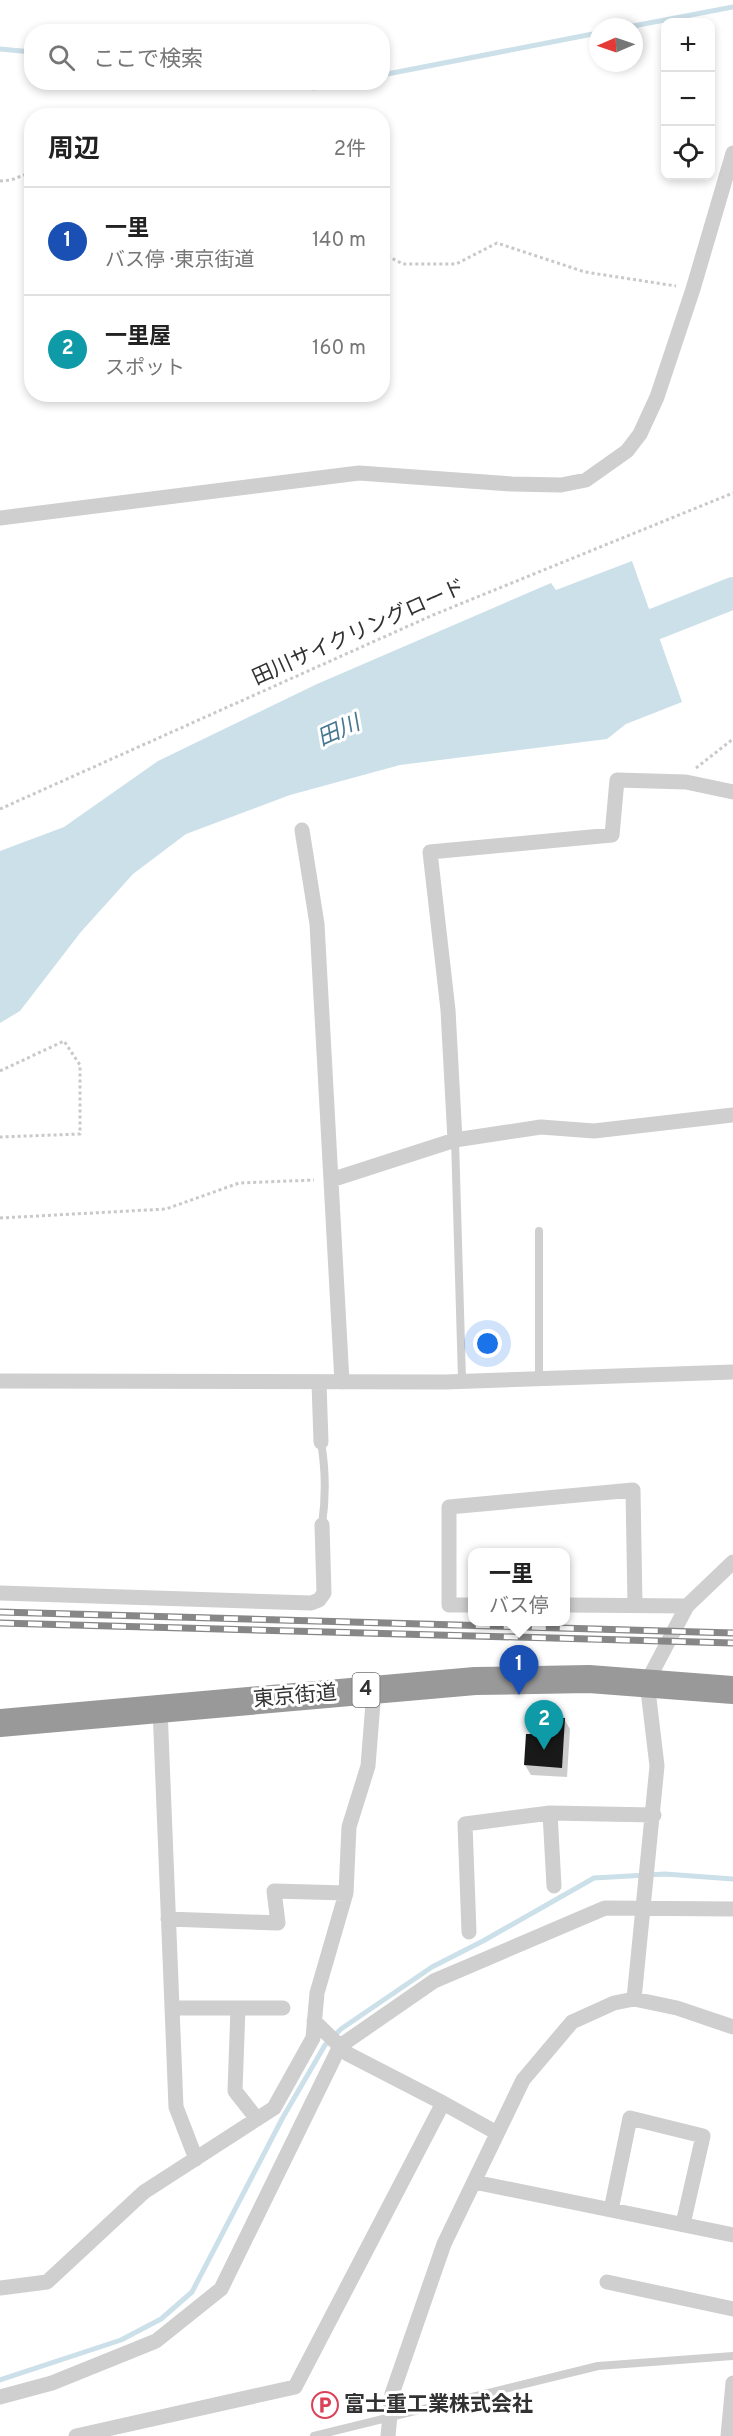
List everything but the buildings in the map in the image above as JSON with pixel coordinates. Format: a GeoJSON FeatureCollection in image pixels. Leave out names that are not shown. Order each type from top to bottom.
{"type":"FeatureCollection","features":[{"type":"Feature","properties":{"kind":"highway","name":"東京街道"},"geometry":{"type":"LineString","coordinates":[[0,1723],[475,1681],[589,1679],[733,1690]]}},
{"type":"Feature","properties":{"kind":"street"},"geometry":{"type":"LineString","coordinates":[[0,518],[359,473],[534,485],[561,485],[586,480],[627,451],[640,434],[657,397],[693,289],[733,153]]}},
{"type":"Feature","properties":{"kind":"street"},"geometry":{"type":"LineString","coordinates":[[455,1140],[448,1010],[430,852],[612,835],[617,780],[686,782],[733,792]]}},
{"type":"Feature","properties":{"kind":"street"},"geometry":{"type":"LineString","coordinates":[[302,830],[317,924],[342,1382]]}},
{"type":"Feature","properties":{"kind":"street"},"geometry":{"type":"LineString","coordinates":[[331,1180],[455,1140],[542,1127],[594,1131],[733,1115]]}},
{"type":"Feature","properties":{"kind":"street"},"geometry":{"type":"LineString","coordinates":[[0,1381],[319,1383],[733,1372]]}},
{"type":"Feature","properties":{"kind":"street"},"geometry":{"type":"LineString","coordinates":[[319,1383],[321,1442]]}},
{"type":"Feature","properties":{"kind":"street"},"geometry":{"type":"LineString","coordinates":[[468,1605],[449,1605],[449,1507],[633,1490],[635,1605]]}},
{"type":"Feature","properties":{"kind":"street"},"geometry":{"type":"LineString","coordinates":[[0,1593],[311,1603],[319,1600],[324,1593],[322,1525]]}},
{"type":"Feature","properties":{"kind":"street"},"geometry":{"type":"LineString","coordinates":[[634,1999],[654,1815],[657,1766],[647,1682],[687,1606],[731,1565]]}},
{"type":"Feature","properties":{"kind":"street"},"geometry":{"type":"LineString","coordinates":[[570,1605],[687,1606]]}},
{"type":"Feature","properties":{"kind":"street"},"geometry":{"type":"LineString","coordinates":[[0,2289],[46,2282],[144,2192],[274,2109],[313,2038],[317,2023],[317,1993],[346,1893],[349,1827],[368,1766],[374,1690]]}},
{"type":"Feature","properties":{"kind":"street"},"geometry":{"type":"LineString","coordinates":[[160,1708],[176,2107],[196,2159]]}},
{"type":"Feature","properties":{"kind":"street"},"geometry":{"type":"LineString","coordinates":[[469,1932],[465,1824],[550,1814],[654,1815]]}},
{"type":"Feature","properties":{"kind":"street"},"geometry":{"type":"LineString","coordinates":[[550,1814],[554,1886]]}},
{"type":"Feature","properties":{"kind":"street"},"geometry":{"type":"LineString","coordinates":[[168,1919],[278,1923],[274,1891],[346,1893]]}},
{"type":"Feature","properties":{"kind":"street"},"geometry":{"type":"LineString","coordinates":[[0,2397],[52,2383],[156,2341],[221,2289],[338,2044],[434,1981],[605,1908],[733,1909]]}},
{"type":"Feature","properties":{"kind":"street"},"geometry":{"type":"LineString","coordinates":[[388,2436],[392,2394],[444,2244],[523,2080],[572,2022],[614,2003],[634,1999],[677,2008],[732,2029]]}},
{"type":"Feature","properties":{"kind":"street"},"geometry":{"type":"LineString","coordinates":[[172,2008],[283,2008]]}},
{"type":"Feature","properties":{"kind":"street"},"geometry":{"type":"LineString","coordinates":[[238,2008],[235,2091],[257,2119]]}},
{"type":"Feature","properties":{"kind":"street"},"geometry":{"type":"LineString","coordinates":[[317,2023],[348,2054],[497,2133]]}},
{"type":"Feature","properties":{"kind":"street"},"geometry":{"type":"LineString","coordinates":[[76,2436],[295,2387],[443,2103]]}},
{"type":"Feature","properties":{"kind":"street"},"geometry":{"type":"LineString","coordinates":[[611,2210],[630,2118],[703,2136],[683,2224]]}},
{"type":"Feature","properties":{"kind":"street"},"geometry":{"type":"LineString","coordinates":[[474,2181],[733,2235]]}},
{"type":"Feature","properties":{"kind":"street"},"geometry":{"type":"LineString","coordinates":[[607,2282],[733,2309]]}},
{"type":"Feature","properties":{"kind":"street"},"geometry":{"type":"LineString","coordinates":[[728,2436],[732,2415],[733,2383]]}},
{"type":"Feature","properties":{"kind":"lane"},"geometry":{"type":"LineString","coordinates":[[455,1140],[462,1379]]}},
{"type":"Feature","properties":{"kind":"lane"},"geometry":{"type":"LineString","coordinates":[[539,1231],[539,1377]]}},
{"type":"Feature","properties":{"kind":"lane"},"geometry":{"type":"LineString","coordinates":[[321,1442],[326,1498],[322,1525]]}},
{"type":"Feature","properties":{"kind":"lane"},"geometry":{"type":"LineString","coordinates":[[314,2436],[598,2366],[733,2356]]}},
{"type":"Feature","properties":{"kind":"path"},"geometry":{"type":"LineString","coordinates":[[0,181],[24,175]]}},
{"type":"Feature","properties":{"kind":"path"},"geometry":{"type":"LineString","coordinates":[[390,257],[404,264],[456,264],[497,243],[585,272],[693,289]]}},
{"type":"Feature","properties":{"kind":"path","name":"田川サイクリングロード"},"geometry":{"type":"LineString","coordinates":[[0,809],[433,615],[733,493]]}},
{"type":"Feature","properties":{"kind":"path"},"geometry":{"type":"LineString","coordinates":[[686,782],[699,765],[733,739]]}},
{"type":"Feature","properties":{"kind":"path"},"geometry":{"type":"LineString","coordinates":[[0,1071],[64,1041],[80,1065],[81,1134],[0,1137]]}},
{"type":"Feature","properties":{"kind":"path"},"geometry":{"type":"LineString","coordinates":[[0,1218],[166,1209],[239,1183],[331,1180]]}},
{"type":"Feature","properties":{"kind":"water"},"geometry":{"type":"Polygon","coordinates":[[[632,561],[682,702],[626,724],[607,739],[400,765],[290,795],[186,834],[133,874],[80,933],[20,1011],[0,1023],[0,851],[64,827],[158,761],[317,684],[551,583],[556,590],[632,561]]]}},
{"type":"Feature","properties":{"kind":"waterway"},"geometry":{"type":"LineString","coordinates":[[643,24],[733,7]]}},
{"type":"Feature","properties":{"kind":"waterway"},"geometry":{"type":"LineString","coordinates":[[390,73],[589,35]]}},
{"type":"Feature","properties":{"kind":"waterway"},"geometry":{"type":"LineString","coordinates":[[0,49],[24,51]]}},
{"type":"Feature","properties":{"kind":"waterway","name":"田川"},"geometry":{"type":"LineString","coordinates":[[613,636],[655,624],[733,593]]}},
{"type":"Feature","properties":{"kind":"waterway"},"geometry":{"type":"LineString","coordinates":[[0,2380],[121,2340],[161,2319],[192,2292],[282,2119],[325,2045],[341,2029],[432,1967],[594,1878],[665,1874],[733,1879]]}},
{"type":"Feature","properties":{"kind":"railway"},"geometry":{"type":"LineString","coordinates":[[0,1612],[468,1625]]}},
{"type":"Feature","properties":{"kind":"railway"},"geometry":{"type":"LineString","coordinates":[[0,1623],[733,1643]]}},
{"type":"Feature","properties":{"kind":"railway"},"geometry":{"type":"LineString","coordinates":[[489,1626],[733,1633]]}},
{"type":"Feature","properties":{"kind":"place","name":"一里"},"geometry":{"type":"Point","coordinates":[519,1695]}},
{"type":"Feature","properties":{"kind":"place","name":"一里屋"},"geometry":{"type":"Point","coordinates":[544,1750]}},
{"type":"Feature","properties":{"kind":"place","name":"富士重工業株式会社"},"geometry":{"type":"Point","coordinates":[325,2405]}}]}
